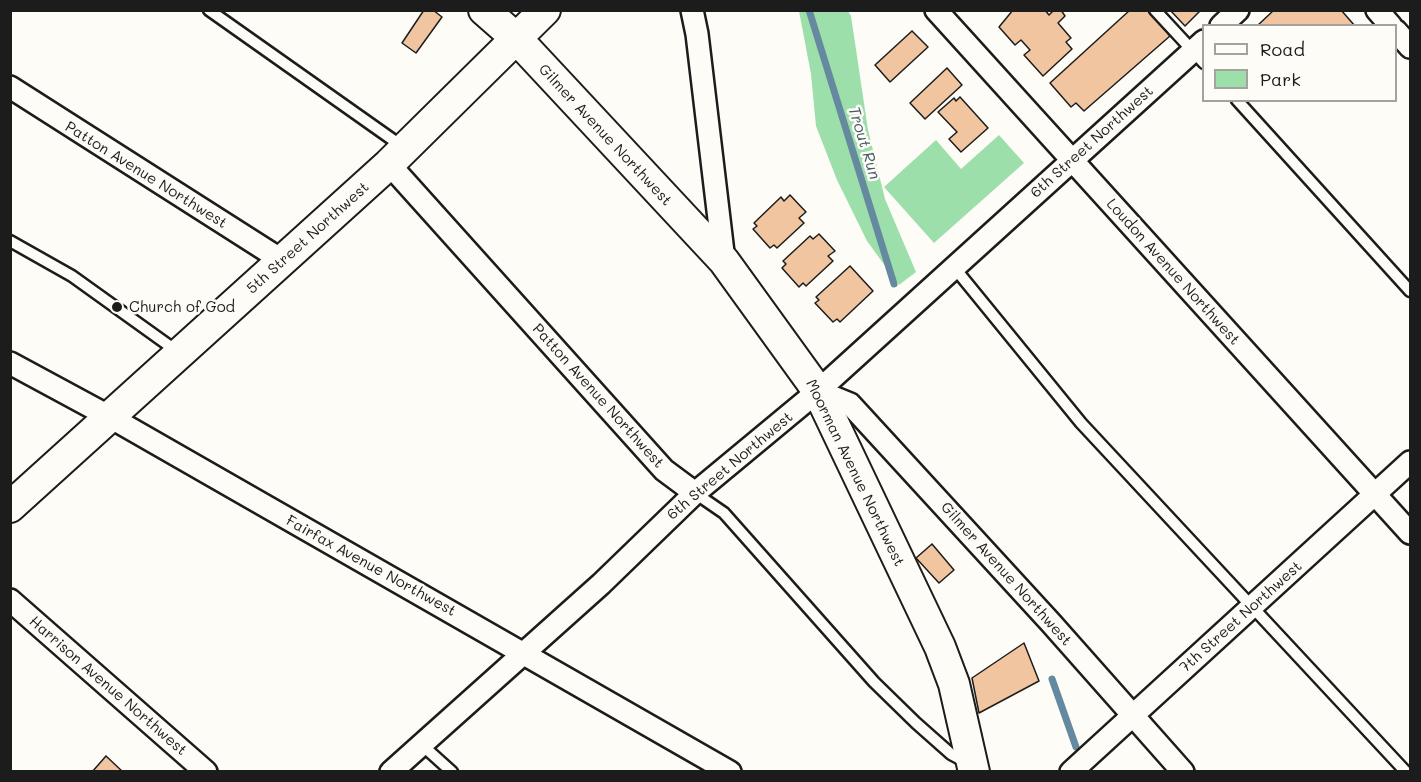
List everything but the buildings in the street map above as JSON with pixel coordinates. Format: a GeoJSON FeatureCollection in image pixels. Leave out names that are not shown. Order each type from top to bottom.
{"type":"FeatureCollection","features":[{"type":"Feature","properties":{"kind":"street","name":"Gilmer Avenue Northwest"},"geometry":{"type":"LineString","coordinates":[[484,10],[516,38],[724,261]]}},
{"type":"Feature","properties":{"kind":"street","name":"5th Street Northwest"},"geometry":{"type":"LineString","coordinates":[[10,507],[398,156],[545,10]]}},
{"type":"Feature","properties":{"kind":"street","name":"Moorman Avenue Northwest"},"geometry":{"type":"LineString","coordinates":[[692,10],[697,34],[724,261],[818,391],[940,647],[954,684],[973,768]]}},
{"type":"Feature","properties":{"kind":"street"},"geometry":{"type":"LineString","coordinates":[[1223,24],[1238,10]]}},
{"type":"Feature","properties":{"kind":"street"},"geometry":{"type":"LineString","coordinates":[[1377,10],[1389,24]]}},
{"type":"Feature","properties":{"kind":"street","name":"Loudon Avenue Northwest"},"geometry":{"type":"LineString","coordinates":[[944,13],[1071,160],[1410,533]]}},
{"type":"Feature","properties":{"kind":"street"},"geometry":{"type":"LineString","coordinates":[[1397,32],[1410,47]]}},
{"type":"Feature","properties":{"kind":"street","name":"6th Street Northwest"},"geometry":{"type":"LineString","coordinates":[[391,771],[524,653],[695,493],[818,391],[1071,160],[1200,52]]}},
{"type":"Feature","properties":{"kind":"street","name":"Patton Avenue Northwest"},"geometry":{"type":"LineString","coordinates":[[10,87],[283,261]]}},
{"type":"Feature","properties":{"kind":"street","name":"Patton Avenue Northwest"},"geometry":{"type":"LineString","coordinates":[[398,156],[664,470],[695,493]]}},
{"type":"Feature","properties":{"kind":"street","name":"Fairfax Avenue Northwest"},"geometry":{"type":"LineString","coordinates":[[10,363],[110,417],[730,771]]}},
{"type":"Feature","properties":{"kind":"street","name":"Gilmer Avenue Northwest"},"geometry":{"type":"LineString","coordinates":[[818,391],[850,404],[1051,622],[1183,771]]}},
{"type":"Feature","properties":{"kind":"street","name":"7th Street Northwest"},"geometry":{"type":"LineString","coordinates":[[1071,771],[1410,462]]}},
{"type":"Feature","properties":{"kind":"street","name":"Harrison Avenue Northwest"},"geometry":{"type":"LineString","coordinates":[[10,600],[206,771]]}},
{"type":"Feature","properties":{"kind":"lane"},"geometry":{"type":"LineString","coordinates":[[210,10],[398,156]]}},
{"type":"Feature","properties":{"kind":"lane"},"geometry":{"type":"LineString","coordinates":[[1155,10],[1200,52]]}},
{"type":"Feature","properties":{"kind":"lane"},"geometry":{"type":"LineString","coordinates":[[1239,102],[1410,291]]}},
{"type":"Feature","properties":{"kind":"lane"},"geometry":{"type":"LineString","coordinates":[[10,241],[72,276],[180,354]]}},
{"type":"Feature","properties":{"kind":"lane"},"geometry":{"type":"LineString","coordinates":[[953,266],[1082,423],[1406,771]]}},
{"type":"Feature","properties":{"kind":"lane","name":"Patton Avenue Northwest"},"geometry":{"type":"LineString","coordinates":[[695,493],[724,513],[866,673],[915,723],[951,754],[973,768]]}},
{"type":"Feature","properties":{"kind":"lane"},"geometry":{"type":"LineString","coordinates":[[421,744],[452,771]]}},
{"type":"Feature","properties":{"kind":"green space"},"geometry":{"type":"Polygon","coordinates":[[[799,11],[848,11],[851,16],[868,130],[885,199],[916,272],[899,285],[867,241],[837,180],[816,126],[811,74],[799,11]]]}},
{"type":"Feature","properties":{"kind":"green space"},"geometry":{"type":"Polygon","coordinates":[[[999,135],[1024,163],[934,243],[884,187],[936,140],[961,169],[999,135]]]}},
{"type":"Feature","properties":{"kind":"waterway","name":"Trout Run"},"geometry":{"type":"LineString","coordinates":[[809,10],[894,284]]}},
{"type":"Feature","properties":{"kind":"waterway","name":"Trout Run"},"geometry":{"type":"LineString","coordinates":[[1052,679],[1076,747]]}},
{"type":"Feature","properties":{"kind":"place","name":"Church of God"},"geometry":{"type":"Point","coordinates":[117,307]}}]}
